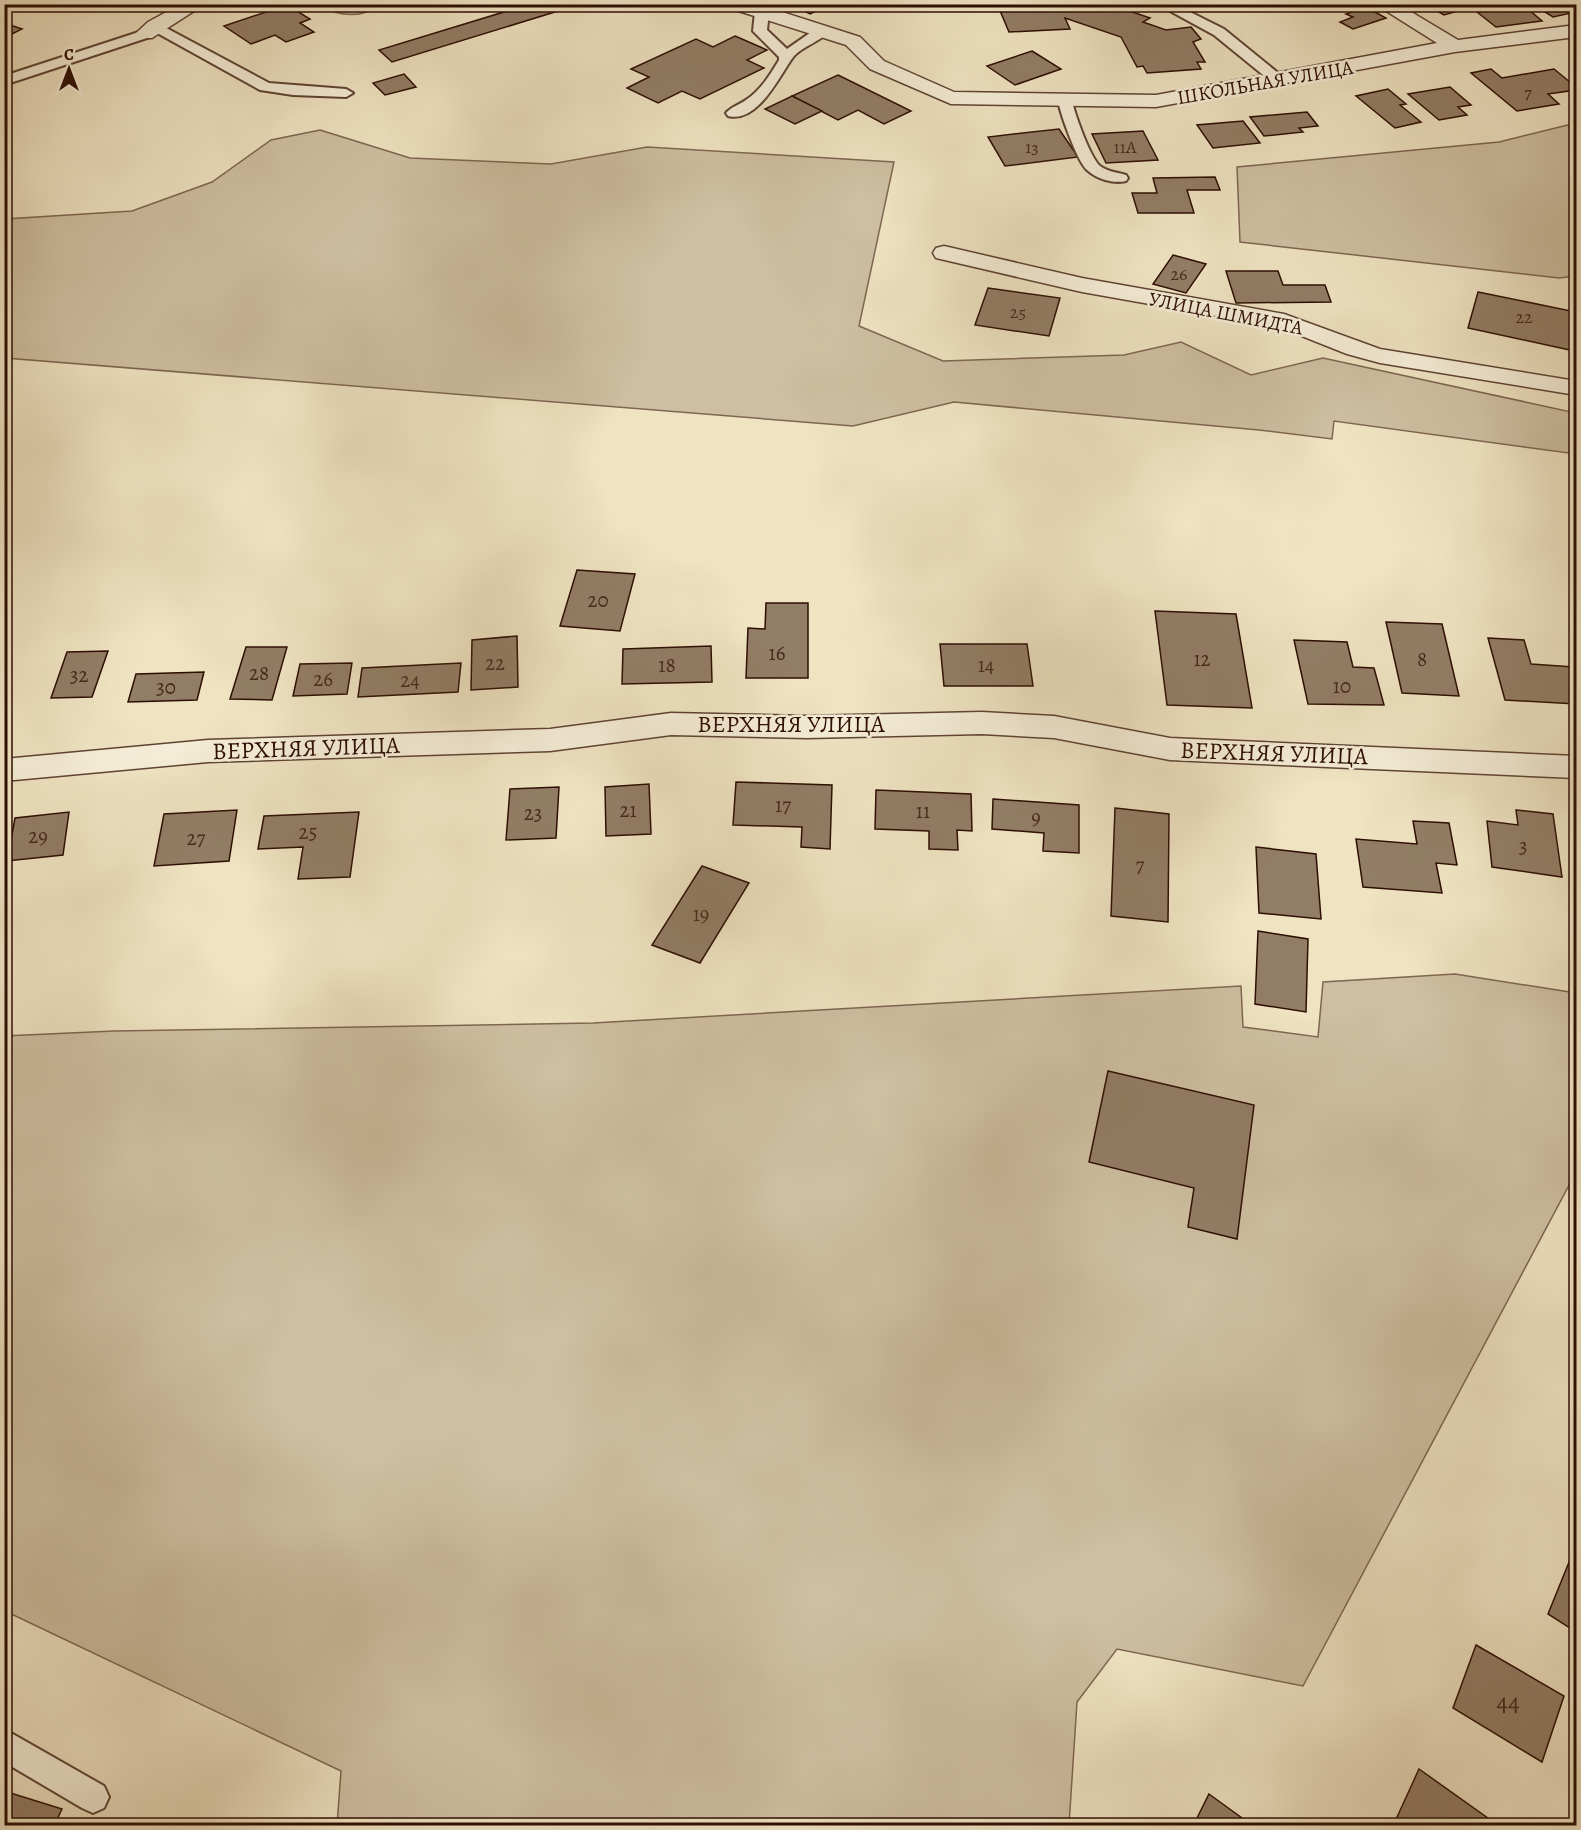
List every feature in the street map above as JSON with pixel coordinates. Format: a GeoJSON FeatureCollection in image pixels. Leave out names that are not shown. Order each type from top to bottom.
{"type":"FeatureCollection","features":[{"type":"Feature","properties":{"kind":"street"},"geometry":{"type":"LineString","coordinates":[[150,30],[196,4]]}},
{"type":"Feature","properties":{"kind":"street"},"geometry":{"type":"LineString","coordinates":[[736,4],[822,31]]}},
{"type":"Feature","properties":{"kind":"street"},"geometry":{"type":"LineString","coordinates":[[1384,4],[1455,46]]}},
{"type":"Feature","properties":{"kind":"street","name":"ШКОЛЬНАЯ УЛИЦА"},"geometry":{"type":"LineString","coordinates":[[822,31],[853,41],[877,65],[951,98],[1156,101],[1455,46],[1576,31]]}},
{"type":"Feature","properties":{"kind":"street","name":"УЛИЦА ШМИДТА"},"geometry":{"type":"LineString","coordinates":[[944,253],[1082,285],[1284,321],[1311,330],[1347,347],[1379,356],[1576,388]]}},
{"type":"Feature","properties":{"kind":"street","name":"ВЕРХНЯЯ УЛИЦА"},"geometry":{"type":"LineString","coordinates":[[4,770],[208,751],[550,740],[671,724],[807,727],[982,723],[1054,727],[1088,732],[1142,746],[1170,749],[1576,767]]}},
{"type":"Feature","properties":{"kind":"lane"},"geometry":{"type":"LineString","coordinates":[[1165,5],[1219,32],[1278,80]]}},
{"type":"Feature","properties":{"kind":"lane"},"geometry":{"type":"LineString","coordinates":[[762,12],[760,31],[786,56]]}},
{"type":"Feature","properties":{"kind":"lane"},"geometry":{"type":"LineString","coordinates":[[4,81],[68,58],[90,53],[150,30],[265,87],[293,91],[346,93]]}},
{"type":"Feature","properties":{"kind":"lane"},"geometry":{"type":"LineString","coordinates":[[733,113],[748,108],[772,85],[786,56],[822,31]]}},
{"type":"Feature","properties":{"kind":"lane"},"geometry":{"type":"LineString","coordinates":[[1065,100],[1068,117],[1092,167],[1109,177],[1121,178]]}},
{"type":"Feature","properties":{"kind":"lane"},"geometry":{"type":"LineString","coordinates":[[4,1744],[93,1797]]}},
{"type":"Feature","properties":{"kind":"shaded area"},"geometry":{"type":"Polygon","coordinates":[[[328,4],[377,5],[363,13],[346,14],[334,12],[328,4]]]}},
{"type":"Feature","properties":{"kind":"shaded area"},"geometry":{"type":"Polygon","coordinates":[[[1576,123],[1576,276],[1559,278],[1240,242],[1237,167],[1499,142],[1576,123]]]}},
{"type":"Feature","properties":{"kind":"shaded area"},"geometry":{"type":"Polygon","coordinates":[[[320,130],[410,158],[551,164],[647,147],[894,162],[859,326],[943,361],[1124,355],[1181,342],[1251,375],[1323,358],[1576,413],[1576,454],[1334,421],[1332,439],[1259,430],[954,402],[853,426],[5,358],[5,219],[132,211],[212,182],[271,140],[320,130]]]}},
{"type":"Feature","properties":{"kind":"shaded area"},"geometry":{"type":"Polygon","coordinates":[[[1455,974],[1576,993],[1576,1172],[1303,1686],[1117,1649],[1077,1702],[1069,1825],[337,1825],[341,1771],[5,1611],[4,1036],[114,1031],[593,1023],[1241,986],[1243,1027],[1318,1037],[1323,982],[1455,974]]]}},
{"type":"Feature","properties":{"kind":"building"},"geometry":{"type":"Polygon","coordinates":[[[60,4],[89,4],[73,11],[60,4]]]}},
{"type":"Feature","properties":{"kind":"building"},"geometry":{"type":"Polygon","coordinates":[[[530,4],[581,4],[392,62],[379,50],[530,4]]]}},
{"type":"Feature","properties":{"kind":"building"},"geometry":{"type":"Polygon","coordinates":[[[790,4],[832,4],[810,14],[790,4]]]}},
{"type":"Feature","properties":{"kind":"building"},"geometry":{"type":"Polygon","coordinates":[[[1005,4],[1109,4],[1150,18],[1143,22],[1166,30],[1191,27],[1201,39],[1193,42],[1205,62],[1197,62],[1201,69],[1147,73],[1143,66],[1137,67],[1121,37],[1065,18],[1070,29],[1009,32],[998,6],[1005,4]]]}},
{"type":"Feature","properties":{"kind":"building"},"geometry":{"type":"Polygon","coordinates":[[[1397,4],[1482,4],[1444,15],[1430,7],[1411,13],[1397,4]]]}},
{"type":"Feature","properties":{"kind":"building"},"geometry":{"type":"Polygon","coordinates":[[[1532,4],[1564,4],[1576,12],[1553,17],[1532,4]]]}},
{"type":"Feature","properties":{"kind":"building"},"geometry":{"type":"Polygon","coordinates":[[[287,5],[310,19],[300,23],[314,32],[286,42],[275,35],[251,44],[224,26],[287,5]]]}},
{"type":"Feature","properties":{"kind":"building"},"geometry":{"type":"Polygon","coordinates":[[[1523,5],[1542,21],[1496,27],[1477,12],[1523,5]]]}},
{"type":"Feature","properties":{"kind":"building"},"geometry":{"type":"Polygon","coordinates":[[[1366,7],[1386,18],[1353,29],[1340,22],[1353,17],[1346,14],[1366,7]]]}},
{"type":"Feature","properties":{"kind":"building"},"geometry":{"type":"Polygon","coordinates":[[[4,23],[22,29],[4,38],[4,23]]]}},
{"type":"Feature","properties":{"kind":"building"},"geometry":{"type":"Polygon","coordinates":[[[735,36],[767,50],[747,60],[764,68],[700,99],[682,91],[658,103],[627,88],[649,77],[631,69],[696,39],[713,47],[735,36]]]}},
{"type":"Feature","properties":{"kind":"building"},"geometry":{"type":"Polygon","coordinates":[[[1032,51],[1061,69],[1015,85],[987,66],[1032,51]]]}},
{"type":"Feature","properties":{"kind":"building"},"geometry":{"type":"Polygon","coordinates":[[[1491,69],[1502,78],[1554,69],[1576,87],[1576,90],[1548,94],[1559,104],[1517,111],[1471,73],[1491,69]]]}},
{"type":"Feature","properties":{"kind":"building"},"geometry":{"type":"Polygon","coordinates":[[[404,74],[416,87],[385,95],[373,83],[404,74]]]}},
{"type":"Feature","properties":{"kind":"building"},"geometry":{"type":"Polygon","coordinates":[[[838,75],[911,111],[884,124],[858,110],[838,120],[792,96],[838,75]]]}},
{"type":"Feature","properties":{"kind":"building"},"geometry":{"type":"Polygon","coordinates":[[[1450,87],[1471,105],[1458,107],[1467,115],[1439,120],[1408,94],[1450,87]]]}},
{"type":"Feature","properties":{"kind":"building"},"geometry":{"type":"Polygon","coordinates":[[[1388,89],[1406,104],[1400,105],[1421,122],[1395,128],[1356,96],[1388,89]]]}},
{"type":"Feature","properties":{"kind":"building"},"geometry":{"type":"Polygon","coordinates":[[[792,96],[822,111],[795,124],[765,109],[792,96]]]}},
{"type":"Feature","properties":{"kind":"building"},"geometry":{"type":"Polygon","coordinates":[[[1307,112],[1318,126],[1299,128],[1303,132],[1264,136],[1250,117],[1307,112]]]}},
{"type":"Feature","properties":{"kind":"building"},"geometry":{"type":"Polygon","coordinates":[[[1243,121],[1260,143],[1213,148],[1197,125],[1243,121]]]}},
{"type":"Feature","properties":{"kind":"building"},"geometry":{"type":"Polygon","coordinates":[[[1059,129],[1078,157],[1005,166],[988,137],[1059,129]]]}},
{"type":"Feature","properties":{"kind":"building"},"geometry":{"type":"Polygon","coordinates":[[[1143,131],[1158,160],[1106,163],[1092,134],[1143,131]]]}},
{"type":"Feature","properties":{"kind":"building"},"geometry":{"type":"Polygon","coordinates":[[[1215,177],[1220,190],[1187,190],[1194,213],[1138,213],[1132,193],[1157,193],[1153,178],[1215,177]]]}},
{"type":"Feature","properties":{"kind":"building"},"geometry":{"type":"Polygon","coordinates":[[[1173,255],[1206,264],[1186,293],[1153,284],[1173,255]]]}},
{"type":"Feature","properties":{"kind":"building"},"geometry":{"type":"Polygon","coordinates":[[[1226,271],[1278,271],[1283,285],[1325,285],[1331,302],[1236,303],[1226,271]]]}},
{"type":"Feature","properties":{"kind":"building"},"geometry":{"type":"Polygon","coordinates":[[[988,288],[1060,298],[1049,336],[975,325],[988,288]]]}},
{"type":"Feature","properties":{"kind":"building"},"geometry":{"type":"Polygon","coordinates":[[[1478,292],[1576,312],[1570,350],[1468,328],[1478,292]]]}},
{"type":"Feature","properties":{"kind":"building"},"geometry":{"type":"Polygon","coordinates":[[[577,570],[635,574],[620,631],[560,626],[577,570]]]}},
{"type":"Feature","properties":{"kind":"building"},"geometry":{"type":"Polygon","coordinates":[[[766,603],[808,603],[808,678],[746,678],[748,628],[765,629],[766,603]]]}},
{"type":"Feature","properties":{"kind":"building"},"geometry":{"type":"Polygon","coordinates":[[[1155,611],[1236,614],[1252,708],[1167,705],[1155,611]]]}},
{"type":"Feature","properties":{"kind":"building"},"geometry":{"type":"Polygon","coordinates":[[[1386,622],[1442,624],[1459,696],[1402,693],[1386,622]]]}},
{"type":"Feature","properties":{"kind":"building"},"geometry":{"type":"Polygon","coordinates":[[[517,636],[518,687],[471,690],[472,640],[517,636]]]}},
{"type":"Feature","properties":{"kind":"building"},"geometry":{"type":"Polygon","coordinates":[[[1488,638],[1524,640],[1531,664],[1574,667],[1576,704],[1505,700],[1488,638]]]}},
{"type":"Feature","properties":{"kind":"building"},"geometry":{"type":"Polygon","coordinates":[[[1294,640],[1347,642],[1353,667],[1374,668],[1384,705],[1308,704],[1294,640]]]}},
{"type":"Feature","properties":{"kind":"building"},"geometry":{"type":"Polygon","coordinates":[[[940,644],[1027,644],[1033,686],[944,686],[940,644]]]}},
{"type":"Feature","properties":{"kind":"building"},"geometry":{"type":"Polygon","coordinates":[[[711,646],[712,682],[622,684],[623,649],[711,646]]]}},
{"type":"Feature","properties":{"kind":"building"},"geometry":{"type":"Polygon","coordinates":[[[246,647],[287,647],[272,700],[230,699],[246,647]]]}},
{"type":"Feature","properties":{"kind":"building"},"geometry":{"type":"Polygon","coordinates":[[[108,651],[92,697],[51,698],[67,652],[108,651]]]}},
{"type":"Feature","properties":{"kind":"building"},"geometry":{"type":"Polygon","coordinates":[[[352,663],[347,694],[293,696],[300,664],[352,663]]]}},
{"type":"Feature","properties":{"kind":"building"},"geometry":{"type":"Polygon","coordinates":[[[461,663],[458,692],[358,697],[362,668],[461,663]]]}},
{"type":"Feature","properties":{"kind":"building"},"geometry":{"type":"Polygon","coordinates":[[[204,672],[197,700],[128,702],[136,674],[204,672]]]}},
{"type":"Feature","properties":{"kind":"building"},"geometry":{"type":"Polygon","coordinates":[[[736,782],[832,785],[830,849],[801,847],[802,827],[733,825],[736,782]]]}},
{"type":"Feature","properties":{"kind":"building"},"geometry":{"type":"Polygon","coordinates":[[[649,784],[651,834],[606,836],[605,787],[649,784]]]}},
{"type":"Feature","properties":{"kind":"building"},"geometry":{"type":"Polygon","coordinates":[[[559,787],[556,838],[506,840],[510,789],[559,787]]]}},
{"type":"Feature","properties":{"kind":"building"},"geometry":{"type":"Polygon","coordinates":[[[876,790],[971,794],[972,831],[957,830],[958,850],[929,849],[929,831],[875,829],[876,790]]]}},
{"type":"Feature","properties":{"kind":"building"},"geometry":{"type":"Polygon","coordinates":[[[993,799],[1079,805],[1079,853],[1043,851],[1044,833],[992,829],[993,799]]]}},
{"type":"Feature","properties":{"kind":"building"},"geometry":{"type":"Polygon","coordinates":[[[1115,808],[1169,814],[1168,922],[1111,916],[1115,808]]]}},
{"type":"Feature","properties":{"kind":"building"},"geometry":{"type":"Polygon","coordinates":[[[237,810],[229,861],[154,866],[164,814],[237,810]]]}},
{"type":"Feature","properties":{"kind":"building"},"geometry":{"type":"Polygon","coordinates":[[[1516,810],[1553,814],[1562,877],[1492,867],[1487,821],[1518,825],[1516,810]]]}},
{"type":"Feature","properties":{"kind":"building"},"geometry":{"type":"Polygon","coordinates":[[[69,812],[63,855],[7,861],[15,818],[69,812]]]}},
{"type":"Feature","properties":{"kind":"building"},"geometry":{"type":"Polygon","coordinates":[[[359,812],[350,877],[298,879],[303,847],[258,849],[264,816],[359,812]]]}},
{"type":"Feature","properties":{"kind":"building"},"geometry":{"type":"Polygon","coordinates":[[[1413,821],[1449,823],[1457,865],[1436,863],[1442,893],[1363,887],[1356,839],[1417,844],[1413,821]]]}},
{"type":"Feature","properties":{"kind":"building"},"geometry":{"type":"Polygon","coordinates":[[[1256,847],[1316,854],[1321,919],[1259,913],[1256,847]]]}},
{"type":"Feature","properties":{"kind":"building"},"geometry":{"type":"Polygon","coordinates":[[[702,866],[749,883],[700,963],[652,945],[702,866]]]}},
{"type":"Feature","properties":{"kind":"building"},"geometry":{"type":"Polygon","coordinates":[[[1258,931],[1308,939],[1306,1012],[1255,1004],[1258,931]]]}},
{"type":"Feature","properties":{"kind":"building"},"geometry":{"type":"Polygon","coordinates":[[[1108,1071],[1254,1105],[1237,1239],[1188,1227],[1194,1188],[1089,1162],[1108,1071]]]}},
{"type":"Feature","properties":{"kind":"building"},"geometry":{"type":"Polygon","coordinates":[[[1576,1545],[1576,1632],[1548,1614],[1576,1545]]]}},
{"type":"Feature","properties":{"kind":"building"},"geometry":{"type":"Polygon","coordinates":[[[1476,1645],[1564,1696],[1542,1762],[1453,1708],[1476,1645]]]}},
{"type":"Feature","properties":{"kind":"building"},"geometry":{"type":"Polygon","coordinates":[[[1419,1769],[1499,1826],[1393,1826],[1419,1769]]]}},
{"type":"Feature","properties":{"kind":"building"},"geometry":{"type":"Polygon","coordinates":[[[4,1791],[62,1809],[54,1826],[4,1826],[4,1791]]]}},
{"type":"Feature","properties":{"kind":"building"},"geometry":{"type":"Polygon","coordinates":[[[1209,1794],[1253,1826],[1193,1826],[1209,1794]]]}}]}
